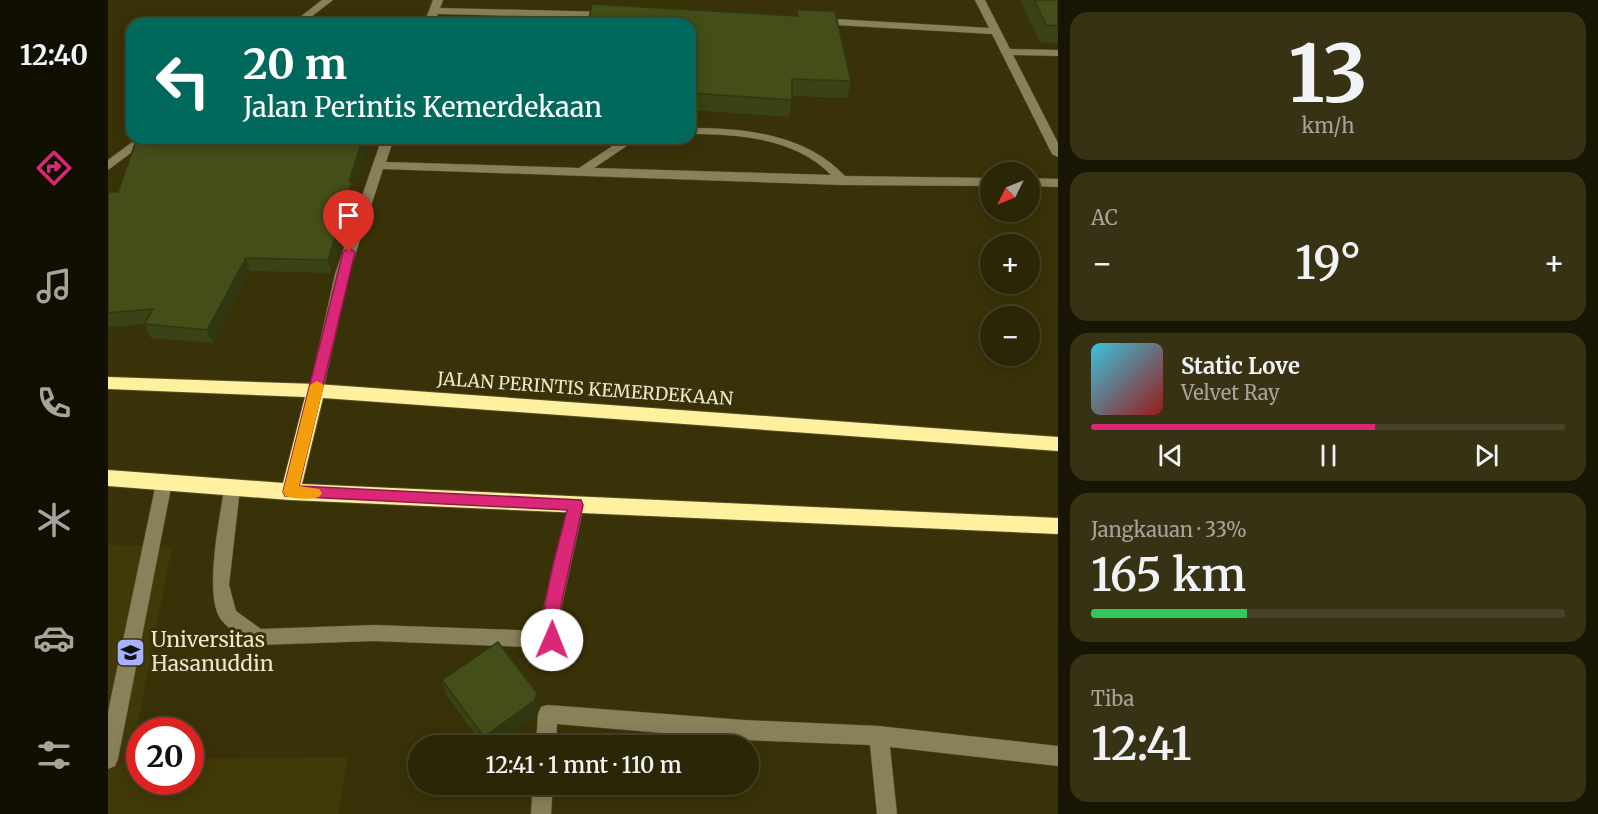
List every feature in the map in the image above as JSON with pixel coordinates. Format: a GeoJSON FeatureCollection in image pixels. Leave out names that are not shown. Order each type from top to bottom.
{"type":"FeatureCollection","features":[{"type":"Feature","properties":{"kind":"highway","name":"JALAN PERINTIS KEMERDEKAAN"},"geometry":{"type":"LineString","coordinates":[[108,383],[316,391],[1058,444]]}},
{"type":"Feature","properties":{"kind":"highway"},"geometry":{"type":"LineString","coordinates":[[290,492],[316,391]]}},
{"type":"Feature","properties":{"kind":"highway"},"geometry":{"type":"LineString","coordinates":[[108,478],[290,492],[1058,526]]}},
{"type":"Feature","properties":{"kind":"street"},"geometry":{"type":"LineString","coordinates":[[304,18],[328,0]]}},
{"type":"Feature","properties":{"kind":"street"},"geometry":{"type":"LineString","coordinates":[[431,18],[438,0]]}},
{"type":"Feature","properties":{"kind":"street"},"geometry":{"type":"LineString","coordinates":[[980,0],[1058,153]]}},
{"type":"Feature","properties":{"kind":"street"},"geometry":{"type":"LineString","coordinates":[[434,11],[626,16]]}},
{"type":"Feature","properties":{"kind":"street"},"geometry":{"type":"LineString","coordinates":[[804,21],[997,31]]}},
{"type":"Feature","properties":{"kind":"street"},"geometry":{"type":"LineString","coordinates":[[1005,52],[1058,53]]}},
{"type":"Feature","properties":{"kind":"street"},"geometry":{"type":"LineString","coordinates":[[696,131],[749,134],[784,142],[821,159],[843,181]]}},
{"type":"Feature","properties":{"kind":"street"},"geometry":{"type":"LineString","coordinates":[[108,166],[137,144]]}},
{"type":"Feature","properties":{"kind":"street"},"geometry":{"type":"LineString","coordinates":[[316,391],[342,274],[386,144]]}},
{"type":"Feature","properties":{"kind":"street"},"geometry":{"type":"LineString","coordinates":[[583,170],[622,144]]}},
{"type":"Feature","properties":{"kind":"street"},"geometry":{"type":"LineString","coordinates":[[378,165],[583,170],[843,181],[980,182]]}},
{"type":"Feature","properties":{"kind":"street"},"geometry":{"type":"LineString","coordinates":[[1040,182],[1058,183]]}},
{"type":"Feature","properties":{"kind":"street"},"geometry":{"type":"LineString","coordinates":[[108,759],[164,483]]}},
{"type":"Feature","properties":{"kind":"street"},"geometry":{"type":"LineString","coordinates":[[232,489],[220,585],[228,616],[258,637],[374,633],[552,640],[553,605],[576,505]]}},
{"type":"Feature","properties":{"kind":"street"},"geometry":{"type":"LineString","coordinates":[[547,735],[548,714],[744,730],[879,736],[1058,756]]}},
{"type":"Feature","properties":{"kind":"street"},"geometry":{"type":"LineString","coordinates":[[879,736],[887,814]]}},
{"type":"Feature","properties":{"kind":"street"},"geometry":{"type":"LineString","coordinates":[[541,814],[542,795]]}},
{"type":"Feature","properties":{"kind":"shaded area","name":"Universitas Hasanuddin"},"geometry":{"type":"Polygon","coordinates":[[[108,545],[172,547],[139,717],[126,717],[126,795],[204,795],[204,759],[348,757],[338,814],[108,814],[108,545]]]}},
{"type":"Feature","properties":{"kind":"building"},"geometry":{"type":"Polygon","coordinates":[[[1034,0],[1058,0],[1058,26],[1046,25],[1034,0]]]}},
{"type":"Feature","properties":{"kind":"building"},"geometry":{"type":"Polygon","coordinates":[[[592,4],[798,16],[797,10],[835,11],[851,81],[792,79],[792,100],[696,93],[696,18],[589,18],[592,4]]]}},
{"type":"Feature","properties":{"kind":"building"},"geometry":{"type":"Polygon","coordinates":[[[135,144],[361,144],[328,260],[246,258],[207,330],[144,324],[153,309],[108,313],[108,192],[118,192],[135,144]]]}},
{"type":"Feature","properties":{"kind":"building"},"geometry":{"type":"Polygon","coordinates":[[[498,642],[537,693],[534,701],[487,735],[483,735],[442,680],[498,642]]]}},
{"type":"Feature","properties":{"kind":"slow traffic"},"geometry":{"type":"LineString","coordinates":[[314,493],[290,492],[317,385]]}},
{"type":"Feature","properties":{"kind":"place","name":"Universitas Hasanuddin"},"geometry":{"type":"Point","coordinates":[130,652]}},
{"type":"Feature","properties":{"kind":"route"},"geometry":{"type":"LineString","coordinates":[[349,252],[290,492],[576,505],[553,605],[552,640]]}}]}
